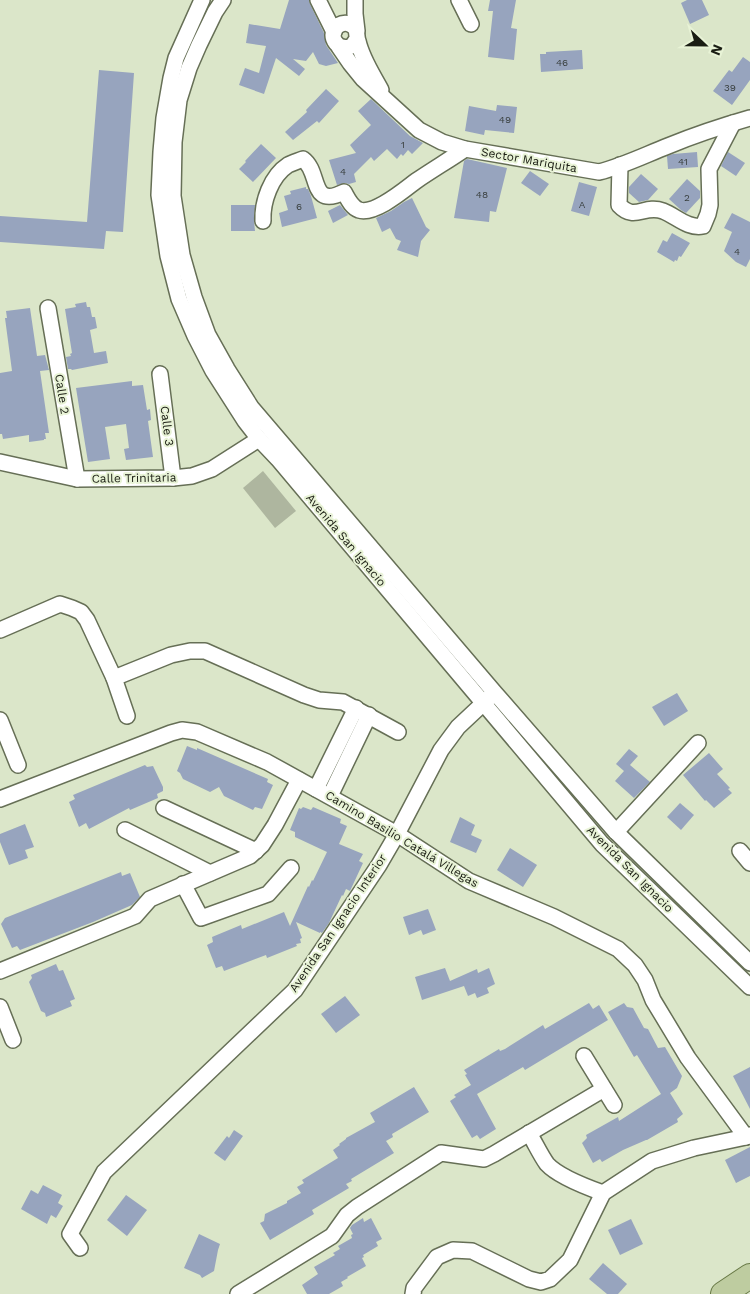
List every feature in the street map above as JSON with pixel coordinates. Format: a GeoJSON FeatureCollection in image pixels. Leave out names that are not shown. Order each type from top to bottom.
{"type":"FeatureCollection","features":[{"type":"Feature","properties":{"kind":"main road"},"geometry":{"type":"LineString","coordinates":[[724,1294],[750,1276]]}},
{"type":"Feature","properties":{"kind":"street","name":"Avenida San Ignacio"},"geometry":{"type":"LineString","coordinates":[[202,0],[176,58],[171,78],[160,152],[160,195],[168,256],[179,299],[213,371],[259,439],[278,459],[602,844],[750,987]]}},
{"type":"Feature","properties":{"kind":"street","name":"Avenida San Ignacio"},"geometry":{"type":"LineString","coordinates":[[223,0],[215,12],[189,68],[179,100],[174,142],[172,196],[182,255],[208,335],[251,407],[495,693],[616,832],[750,963]]}},
{"type":"Feature","properties":{"kind":"street"},"geometry":{"type":"LineString","coordinates":[[318,0],[348,32],[387,100]]}},
{"type":"Feature","properties":{"kind":"street"},"geometry":{"type":"LineString","coordinates":[[345,0],[348,32]]}},
{"type":"Feature","properties":{"kind":"street"},"geometry":{"type":"LineString","coordinates":[[348,32],[355,14],[355,0]]}},
{"type":"Feature","properties":{"kind":"street"},"geometry":{"type":"LineString","coordinates":[[459,0],[471,24]]}},
{"type":"Feature","properties":{"kind":"street","name":"Sector Mariquita"},"geometry":{"type":"LineString","coordinates":[[348,32],[334,40],[364,79],[419,130],[442,142],[465,149],[599,172],[620,166],[670,145],[750,118]]}},
{"type":"Feature","properties":{"kind":"street"},"geometry":{"type":"LineString","coordinates":[[620,166],[619,205],[625,211],[630,213],[654,209],[663,211],[697,227],[702,226],[710,205],[709,169],[733,123]]}},
{"type":"Feature","properties":{"kind":"street"},"geometry":{"type":"LineString","coordinates":[[263,221],[262,211],[268,191],[278,176],[292,163],[303,160],[308,163],[321,193],[325,196],[344,192],[352,205],[359,210],[366,210],[390,200],[465,149]]}},
{"type":"Feature","properties":{"kind":"street","name":"Calle 2"},"geometry":{"type":"LineString","coordinates":[[48,308],[76,479]]}},
{"type":"Feature","properties":{"kind":"street","name":"Calle 3"},"geometry":{"type":"LineString","coordinates":[[160,374],[173,478]]}},
{"type":"Feature","properties":{"kind":"street","name":"Calle Trinitaria"},"geometry":{"type":"LineString","coordinates":[[0,462],[76,479],[173,478],[192,476],[212,469],[259,439]]}},
{"type":"Feature","properties":{"kind":"street"},"geometry":{"type":"LineString","coordinates":[[0,630],[60,604],[81,612],[87,620],[114,678],[127,716]]}},
{"type":"Feature","properties":{"kind":"street"},"geometry":{"type":"LineString","coordinates":[[114,678],[171,655],[190,651],[205,651],[304,695],[319,700],[344,702],[398,732]]}},
{"type":"Feature","properties":{"kind":"street","name":"Avenida San Ignacio Interior"},"geometry":{"type":"LineString","coordinates":[[80,1248],[70,1234],[104,1172],[295,990],[379,864],[441,750],[458,726],[495,693]]}},
{"type":"Feature","properties":{"kind":"street"},"geometry":{"type":"LineString","coordinates":[[316,789],[362,711]]}},
{"type":"Feature","properties":{"kind":"street"},"geometry":{"type":"LineString","coordinates":[[330,796],[362,711]]}},
{"type":"Feature","properties":{"kind":"street"},"geometry":{"type":"LineString","coordinates":[[0,720],[18,765]]}},
{"type":"Feature","properties":{"kind":"street","name":"Camino Basilio Catalá Villegas"},"geometry":{"type":"LineString","coordinates":[[0,799],[182,730],[197,732],[267,762],[397,834],[469,881],[554,917],[618,948],[636,965],[645,980],[653,1000],[688,1058],[748,1136]]}},
{"type":"Feature","properties":{"kind":"street"},"geometry":{"type":"LineString","coordinates":[[616,832],[698,743]]}},
{"type":"Feature","properties":{"kind":"street"},"geometry":{"type":"LineString","coordinates":[[0,971],[135,916],[150,899],[250,856],[262,845],[275,826],[299,780]]}},
{"type":"Feature","properties":{"kind":"street"},"geometry":{"type":"LineString","coordinates":[[164,808],[256,851]]}},
{"type":"Feature","properties":{"kind":"street"},"geometry":{"type":"LineString","coordinates":[[125,830],[210,873]]}},
{"type":"Feature","properties":{"kind":"street"},"geometry":{"type":"LineString","coordinates":[[183,884],[200,918],[268,894],[292,868]]}},
{"type":"Feature","properties":{"kind":"street"},"geometry":{"type":"LineString","coordinates":[[0,1006],[13,1040]]}},
{"type":"Feature","properties":{"kind":"street"},"geometry":{"type":"LineString","coordinates":[[584,1056],[614,1105]]}},
{"type":"Feature","properties":{"kind":"street"},"geometry":{"type":"LineString","coordinates":[[238,1294],[332,1236],[347,1215],[357,1207],[441,1152],[484,1159],[604,1089]]}},
{"type":"Feature","properties":{"kind":"street"},"geometry":{"type":"LineString","coordinates":[[529,1133],[548,1165],[580,1184],[603,1193]]}},
{"type":"Feature","properties":{"kind":"street"},"geometry":{"type":"LineString","coordinates":[[413,1294],[414,1288],[437,1257],[453,1250],[472,1251],[529,1279],[541,1282],[550,1280],[570,1260],[603,1193],[652,1161],[694,1148],[748,1136]]}},
{"type":"Feature","properties":{"kind":"green space"},"geometry":{"type":"Polygon","coordinates":[[[263,471],[296,511],[275,528],[243,488],[263,471]]]}},
{"type":"Feature","properties":{"kind":"building"},"geometry":{"type":"Polygon","coordinates":[[[289,0],[309,0],[324,33],[326,45],[338,63],[326,66],[319,64],[313,52],[306,61],[293,59],[305,69],[299,76],[276,58],[264,94],[239,85],[245,68],[259,73],[266,46],[246,43],[249,24],[280,29],[289,0]]]}},
{"type":"Feature","properties":{"kind":"building"},"geometry":{"type":"Polygon","coordinates":[[[490,0],[516,0],[511,28],[517,29],[514,60],[488,57],[493,11],[488,11],[490,0]]]}},
{"type":"Feature","properties":{"kind":"building"},"geometry":{"type":"Polygon","coordinates":[[[687,0],[702,0],[709,15],[690,24],[681,3],[687,0]]]}},
{"type":"Feature","properties":{"kind":"building"},"geometry":{"type":"Polygon","coordinates":[[[582,50],[583,69],[541,72],[540,54],[582,50]]]}},
{"type":"Feature","properties":{"kind":"building"},"geometry":{"type":"Polygon","coordinates":[[[743,57],[750,62],[750,80],[732,105],[713,91],[729,70],[732,72],[743,57]]]}},
{"type":"Feature","properties":{"kind":"building"},"geometry":{"type":"Polygon","coordinates":[[[99,70],[134,73],[123,232],[106,231],[104,249],[0,242],[0,216],[87,222],[99,70]]]}},
{"type":"Feature","properties":{"kind":"building"},"geometry":{"type":"Polygon","coordinates":[[[326,89],[339,101],[319,123],[317,121],[293,140],[285,132],[307,112],[306,110],[326,89]]]}},
{"type":"Feature","properties":{"kind":"building"},"geometry":{"type":"Polygon","coordinates":[[[371,99],[410,136],[423,143],[412,154],[408,150],[397,159],[387,149],[374,161],[371,157],[354,174],[356,182],[337,185],[329,160],[356,153],[350,145],[371,125],[358,111],[371,99]]]}},
{"type":"Feature","properties":{"kind":"building"},"geometry":{"type":"Polygon","coordinates":[[[497,105],[517,107],[514,133],[485,130],[484,135],[465,131],[469,106],[496,111],[497,105]]]}},
{"type":"Feature","properties":{"kind":"building"},"geometry":{"type":"Polygon","coordinates":[[[261,144],[276,158],[253,182],[239,169],[261,144]]]}},
{"type":"Feature","properties":{"kind":"building"},"geometry":{"type":"Polygon","coordinates":[[[697,152],[698,167],[668,169],[667,156],[697,152]]]}},
{"type":"Feature","properties":{"kind":"building"},"geometry":{"type":"Polygon","coordinates":[[[728,152],[745,163],[736,176],[721,166],[728,152]]]}},
{"type":"Feature","properties":{"kind":"building"},"geometry":{"type":"Polygon","coordinates":[[[467,159],[507,168],[496,212],[490,211],[489,222],[454,218],[464,161],[467,159]]]}},
{"type":"Feature","properties":{"kind":"building"},"geometry":{"type":"Polygon","coordinates":[[[530,171],[549,184],[540,196],[521,183],[530,171]]]}},
{"type":"Feature","properties":{"kind":"building"},"geometry":{"type":"Polygon","coordinates":[[[641,174],[658,189],[648,200],[639,202],[629,193],[629,187],[641,174]]]}},
{"type":"Feature","properties":{"kind":"building"},"geometry":{"type":"Polygon","coordinates":[[[687,179],[700,191],[700,198],[686,213],[669,199],[687,179]]]}},
{"type":"Feature","properties":{"kind":"building"},"geometry":{"type":"Polygon","coordinates":[[[579,182],[597,187],[589,216],[571,211],[579,182]]]}},
{"type":"Feature","properties":{"kind":"building"},"geometry":{"type":"Polygon","coordinates":[[[306,187],[311,196],[317,218],[282,227],[279,213],[288,210],[284,196],[291,194],[290,191],[306,187]]]}},
{"type":"Feature","properties":{"kind":"building"},"geometry":{"type":"Polygon","coordinates":[[[412,198],[426,227],[430,230],[421,241],[418,257],[397,250],[401,241],[396,239],[390,228],[382,232],[376,218],[412,198]]]}},
{"type":"Feature","properties":{"kind":"building"},"geometry":{"type":"Polygon","coordinates":[[[231,205],[255,205],[255,231],[231,231],[231,205]]]}},
{"type":"Feature","properties":{"kind":"building"},"geometry":{"type":"Polygon","coordinates":[[[340,205],[348,215],[333,223],[328,211],[340,205]]]}},
{"type":"Feature","properties":{"kind":"building"},"geometry":{"type":"Polygon","coordinates":[[[732,213],[750,222],[750,259],[746,267],[736,262],[724,251],[732,232],[724,228],[732,213]]]}},
{"type":"Feature","properties":{"kind":"building"},"geometry":{"type":"Polygon","coordinates":[[[672,233],[690,243],[681,257],[679,256],[677,261],[675,260],[674,262],[657,252],[663,240],[667,242],[672,233]]]}},
{"type":"Feature","properties":{"kind":"building"},"geometry":{"type":"Polygon","coordinates":[[[86,302],[87,307],[90,307],[92,317],[95,317],[97,328],[90,330],[94,353],[106,351],[108,363],[72,370],[68,369],[66,357],[71,356],[70,354],[72,353],[65,309],[76,307],[75,304],[86,302]]]}},
{"type":"Feature","properties":{"kind":"building"},"geometry":{"type":"Polygon","coordinates":[[[30,308],[37,356],[45,355],[49,370],[40,371],[49,433],[45,433],[46,439],[44,440],[29,442],[29,435],[3,439],[2,434],[0,434],[0,373],[12,371],[5,318],[7,318],[6,311],[30,308]]]}},
{"type":"Feature","properties":{"kind":"building"},"geometry":{"type":"Polygon","coordinates":[[[132,381],[132,386],[143,385],[147,410],[150,409],[151,420],[148,421],[153,457],[126,460],[124,449],[129,448],[126,424],[105,427],[110,459],[88,462],[76,388],[132,381]]]}},
{"type":"Feature","properties":{"kind":"building"},"geometry":{"type":"Polygon","coordinates":[[[677,693],[688,711],[664,726],[652,707],[677,693]]]}},
{"type":"Feature","properties":{"kind":"building"},"geometry":{"type":"Polygon","coordinates":[[[187,746],[197,750],[197,748],[268,779],[267,782],[273,785],[262,809],[255,807],[253,810],[224,796],[219,787],[210,792],[183,779],[177,771],[187,746]]]}},
{"type":"Feature","properties":{"kind":"building"},"geometry":{"type":"Polygon","coordinates":[[[629,749],[638,756],[630,765],[650,782],[634,798],[615,781],[624,771],[616,764],[629,749]]]}},
{"type":"Feature","properties":{"kind":"building"},"geometry":{"type":"Polygon","coordinates":[[[709,753],[723,769],[717,774],[730,788],[728,789],[732,793],[714,808],[705,801],[683,775],[709,753]]]}},
{"type":"Feature","properties":{"kind":"building"},"geometry":{"type":"Polygon","coordinates":[[[145,765],[147,767],[153,766],[163,787],[163,791],[157,794],[158,798],[130,810],[129,808],[89,829],[86,823],[79,827],[69,802],[75,799],[73,795],[145,765]]]}},
{"type":"Feature","properties":{"kind":"building"},"geometry":{"type":"Polygon","coordinates":[[[680,803],[694,815],[681,830],[667,817],[680,803]]]}},
{"type":"Feature","properties":{"kind":"building"},"geometry":{"type":"Polygon","coordinates":[[[303,807],[311,810],[313,807],[341,819],[340,823],[347,826],[339,844],[363,854],[359,861],[363,863],[350,891],[346,889],[342,895],[329,923],[322,933],[296,922],[302,938],[300,939],[301,943],[296,944],[297,946],[267,958],[266,955],[224,971],[222,966],[216,968],[207,945],[213,942],[212,937],[241,925],[242,929],[284,912],[290,926],[308,886],[313,881],[327,852],[295,837],[295,832],[290,830],[299,808],[303,807]]]}},
{"type":"Feature","properties":{"kind":"building"},"geometry":{"type":"Polygon","coordinates":[[[460,817],[475,825],[471,835],[482,840],[476,853],[450,842],[460,817]]]}},
{"type":"Feature","properties":{"kind":"building"},"geometry":{"type":"Polygon","coordinates":[[[25,824],[34,847],[25,850],[28,858],[9,865],[0,842],[0,834],[25,824]]]}},
{"type":"Feature","properties":{"kind":"building"},"geometry":{"type":"Polygon","coordinates":[[[510,848],[537,865],[523,887],[497,870],[510,848]]]}},
{"type":"Feature","properties":{"kind":"building"},"geometry":{"type":"Polygon","coordinates":[[[121,872],[122,876],[130,873],[140,897],[132,905],[20,950],[17,946],[12,948],[1,924],[5,918],[121,872]]]}},
{"type":"Feature","properties":{"kind":"building"},"geometry":{"type":"Polygon","coordinates":[[[428,909],[436,930],[423,935],[421,930],[409,935],[403,917],[428,909]]]}},
{"type":"Feature","properties":{"kind":"building"},"geometry":{"type":"Polygon","coordinates":[[[56,964],[59,971],[63,970],[75,999],[70,1001],[72,1006],[46,1017],[45,1013],[41,1011],[29,982],[32,978],[31,975],[56,964]]]}},
{"type":"Feature","properties":{"kind":"building"},"geometry":{"type":"Polygon","coordinates":[[[445,968],[450,981],[477,969],[478,973],[489,968],[495,984],[487,988],[489,993],[477,998],[475,993],[468,996],[464,986],[422,1000],[415,977],[445,968]]]}},
{"type":"Feature","properties":{"kind":"building"},"geometry":{"type":"Polygon","coordinates":[[[345,996],[360,1015],[336,1033],[321,1014],[345,996]]]}},
{"type":"Feature","properties":{"kind":"building"},"geometry":{"type":"Polygon","coordinates":[[[589,1003],[593,1009],[599,1005],[608,1020],[525,1070],[523,1067],[477,1094],[496,1129],[480,1139],[477,1135],[472,1138],[450,1101],[456,1097],[454,1095],[471,1085],[464,1070],[499,1049],[500,1051],[505,1049],[543,1025],[545,1029],[589,1003]]]}},
{"type":"Feature","properties":{"kind":"building"},"geometry":{"type":"Polygon","coordinates":[[[624,1003],[627,1007],[633,1008],[644,1028],[648,1029],[658,1048],[665,1047],[682,1076],[677,1088],[670,1093],[683,1114],[677,1119],[678,1122],[647,1140],[623,1150],[602,1162],[600,1159],[593,1163],[582,1143],[587,1138],[586,1135],[618,1117],[619,1121],[661,1094],[637,1055],[634,1057],[608,1012],[624,1003]]]}},
{"type":"Feature","properties":{"kind":"building"},"geometry":{"type":"Polygon","coordinates":[[[750,1067],[750,1109],[733,1076],[750,1067]]]}},
{"type":"Feature","properties":{"kind":"building"},"geometry":{"type":"Polygon","coordinates":[[[414,1087],[429,1112],[392,1134],[393,1137],[386,1141],[394,1153],[351,1179],[352,1181],[346,1184],[349,1188],[312,1210],[314,1214],[270,1240],[260,1223],[264,1221],[265,1214],[287,1203],[287,1201],[301,1193],[297,1187],[304,1183],[302,1180],[338,1158],[333,1150],[339,1144],[375,1122],[370,1113],[414,1087]]]}},
{"type":"Feature","properties":{"kind":"building"},"geometry":{"type":"Polygon","coordinates":[[[234,1130],[243,1136],[225,1161],[214,1153],[234,1130]]]}},
{"type":"Feature","properties":{"kind":"building"},"geometry":{"type":"Polygon","coordinates":[[[750,1147],[750,1176],[736,1183],[725,1160],[750,1147]]]}},
{"type":"Feature","properties":{"kind":"building"},"geometry":{"type":"Polygon","coordinates":[[[43,1185],[62,1195],[58,1203],[63,1206],[56,1218],[51,1215],[47,1224],[21,1209],[31,1190],[38,1194],[43,1185]]]}},
{"type":"Feature","properties":{"kind":"building"},"geometry":{"type":"Polygon","coordinates":[[[126,1195],[147,1210],[127,1236],[107,1220],[126,1195]]]}},
{"type":"Feature","properties":{"kind":"building"},"geometry":{"type":"Polygon","coordinates":[[[363,1218],[364,1222],[371,1218],[382,1239],[376,1242],[378,1246],[363,1255],[364,1257],[362,1258],[366,1266],[347,1277],[341,1282],[343,1286],[329,1294],[307,1294],[302,1285],[318,1274],[314,1267],[335,1255],[333,1253],[340,1249],[338,1246],[352,1238],[351,1235],[353,1234],[350,1228],[363,1218]]]}},
{"type":"Feature","properties":{"kind":"building"},"geometry":{"type":"Polygon","coordinates":[[[631,1219],[643,1244],[620,1255],[608,1230],[631,1219]]]}},
{"type":"Feature","properties":{"kind":"building"},"geometry":{"type":"Polygon","coordinates":[[[199,1234],[220,1244],[214,1271],[202,1278],[200,1275],[184,1268],[199,1234]]]}},
{"type":"Feature","properties":{"kind":"building"},"geometry":{"type":"Polygon","coordinates":[[[603,1263],[627,1284],[618,1294],[607,1294],[589,1279],[603,1263]]]}}]}
